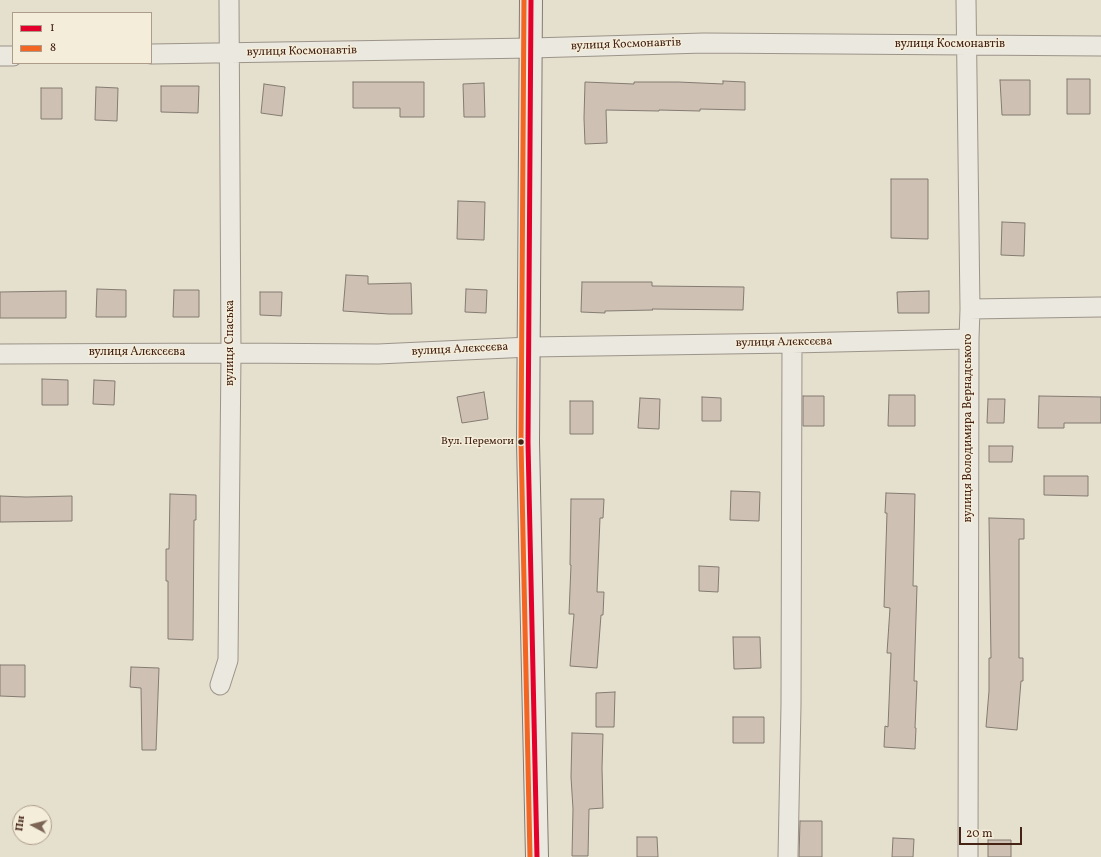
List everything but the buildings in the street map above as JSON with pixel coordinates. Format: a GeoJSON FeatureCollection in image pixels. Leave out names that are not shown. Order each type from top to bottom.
{"type":"FeatureCollection","features":[{"type":"Feature","properties":{"kind":"main road"},"geometry":{"type":"LineString","coordinates":[[531,0],[530,347],[528,442],[537,857]]}},
{"type":"Feature","properties":{"kind":"street","name":"вулиця Спаська"},"geometry":{"type":"LineString","coordinates":[[220,685],[228,660],[231,353],[229,0]]}},
{"type":"Feature","properties":{"kind":"street","name":"вулиця Володимира Вернадського"},"geometry":{"type":"LineString","coordinates":[[966,0],[970,309],[968,857]]}},
{"type":"Feature","properties":{"kind":"street","name":"вулиця Космонавтів"},"geometry":{"type":"LineString","coordinates":[[152,54],[532,48],[704,43],[1101,46]]}},
{"type":"Feature","properties":{"kind":"street"},"geometry":{"type":"LineString","coordinates":[[0,56],[12,56]]}},
{"type":"Feature","properties":{"kind":"street"},"geometry":{"type":"LineString","coordinates":[[970,309],[1101,307]]}},
{"type":"Feature","properties":{"kind":"street","name":"вулиця Алєксєєва"},"geometry":{"type":"LineString","coordinates":[[0,354],[378,354],[530,347],[969,339]]}},
{"type":"Feature","properties":{"kind":"street"},"geometry":{"type":"LineString","coordinates":[[788,857],[791,698],[792,343]]}},
{"type":"Feature","properties":{"kind":"transit line","name":"8"},"geometry":{"type":"LineString","coordinates":[[524,0],[521,442],[530,857]]}},
{"type":"Feature","properties":{"kind":"transit line","name":"1"},"geometry":{"type":"LineString","coordinates":[[531,0],[528,442],[537,857]]}},
{"type":"Feature","properties":{"kind":"place","name":"Вул. Перемоги"},"geometry":{"type":"Point","coordinates":[521,442]}}]}
